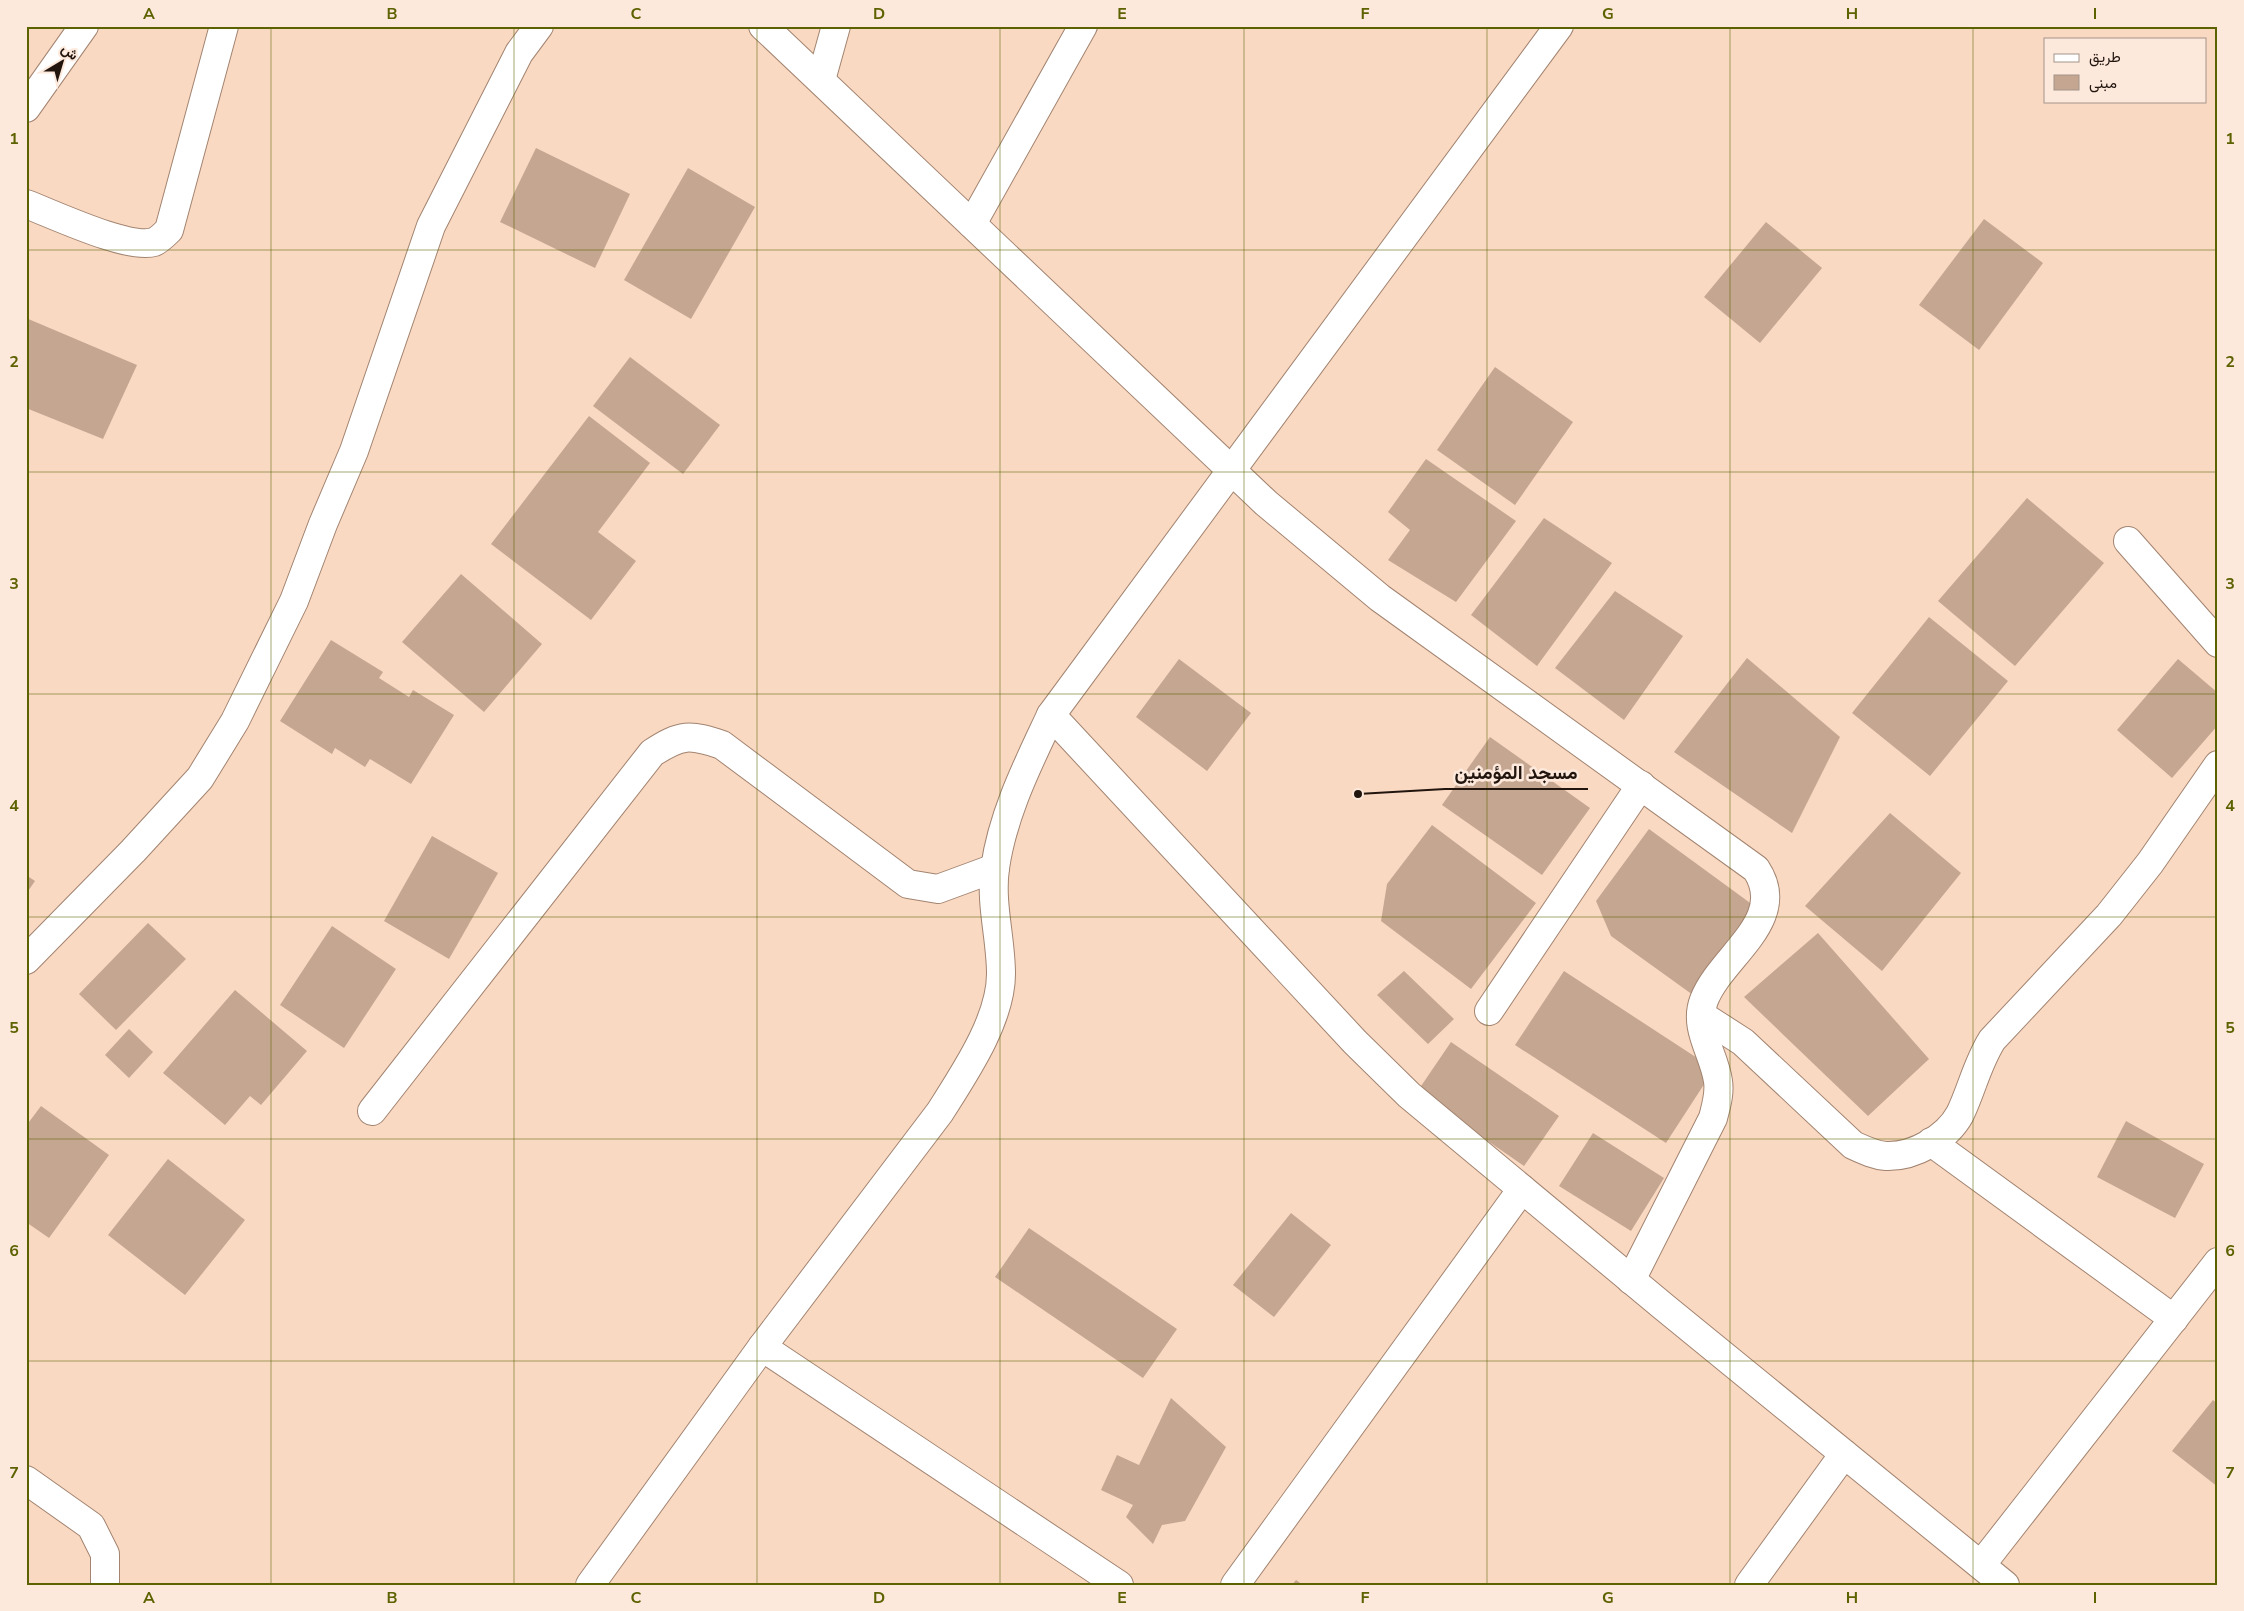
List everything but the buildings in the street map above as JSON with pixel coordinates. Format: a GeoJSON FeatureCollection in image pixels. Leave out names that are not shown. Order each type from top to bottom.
{"type":"FeatureCollection","features":[{"type":"Feature","properties":{"kind":"street"},"geometry":{"type":"LineString","coordinates":[[26,108],[84,26]]}},
{"type":"Feature","properties":{"kind":"street"},"geometry":{"type":"LineString","coordinates":[[26,204],[114,238],[139,243],[155,242],[169,230],[224,26]]}},
{"type":"Feature","properties":{"kind":"street"},"geometry":{"type":"LineString","coordinates":[[26,960],[133,851],[200,778],[235,721],[294,601],[323,524],[354,451],[431,226],[519,53],[539,26]]}},
{"type":"Feature","properties":{"kind":"street"},"geometry":{"type":"LineString","coordinates":[[763,26],[1287,521],[1380,598],[1746,860],[1763,879],[1766,891],[1766,904],[1762,916],[1708,990],[1701,1015],[1701,1027],[1718,1081],[1718,1100],[1712,1118],[1631,1280]]}},
{"type":"Feature","properties":{"kind":"street"},"geometry":{"type":"LineString","coordinates":[[821,80],[836,26]]}},
{"type":"Feature","properties":{"kind":"street"},"geometry":{"type":"LineString","coordinates":[[972,224],[1083,26]]}},
{"type":"Feature","properties":{"kind":"street"},"geometry":{"type":"LineString","coordinates":[[590,1585],[762,1347],[940,1112],[962,1077],[995,1012],[1001,975],[994,911],[995,868],[1011,802],[1051,715],[1230,469],[1559,26]]}},
{"type":"Feature","properties":{"kind":"street"},"geometry":{"type":"LineString","coordinates":[[2128,541],[2218,643]]}},
{"type":"Feature","properties":{"kind":"street"},"geometry":{"type":"LineString","coordinates":[[1051,715],[1381,1069],[1438,1120],[1631,1280],[2005,1585]]}},
{"type":"Feature","properties":{"kind":"street"},"geometry":{"type":"LineString","coordinates":[[372,1111],[652,753],[673,740],[698,736],[722,745],[908,884],[938,888],[995,868]]}},
{"type":"Feature","properties":{"kind":"street"},"geometry":{"type":"LineString","coordinates":[[1701,1015],[1743,1042],[1853,1145],[1869,1152],[1886,1156],[1902,1154],[1932,1142],[1944,1133],[1958,1116],[1968,1097],[1981,1056],[1992,1040],[2109,915],[2150,863],[2218,765]]}},
{"type":"Feature","properties":{"kind":"street"},"geometry":{"type":"LineString","coordinates":[[1489,1011],[1641,785]]}},
{"type":"Feature","properties":{"kind":"street"},"geometry":{"type":"LineString","coordinates":[[1932,1142],[2174,1319]]}},
{"type":"Feature","properties":{"kind":"street"},"geometry":{"type":"LineString","coordinates":[[1235,1585],[1522,1189]]}},
{"type":"Feature","properties":{"kind":"street"},"geometry":{"type":"LineString","coordinates":[[1981,1566],[2218,1262]]}},
{"type":"Feature","properties":{"kind":"street"},"geometry":{"type":"LineString","coordinates":[[762,1347],[1119,1585]]}},
{"type":"Feature","properties":{"kind":"street"},"geometry":{"type":"LineString","coordinates":[[1749,1585],[1844,1454]]}},
{"type":"Feature","properties":{"kind":"street"},"geometry":{"type":"LineString","coordinates":[[26,1480],[91,1526],[105,1554],[105,1585]]}},
{"type":"Feature","properties":{"kind":"place","name":"مسجد المؤمنين"},"geometry":{"type":"Point","coordinates":[1358,794]}}]}
